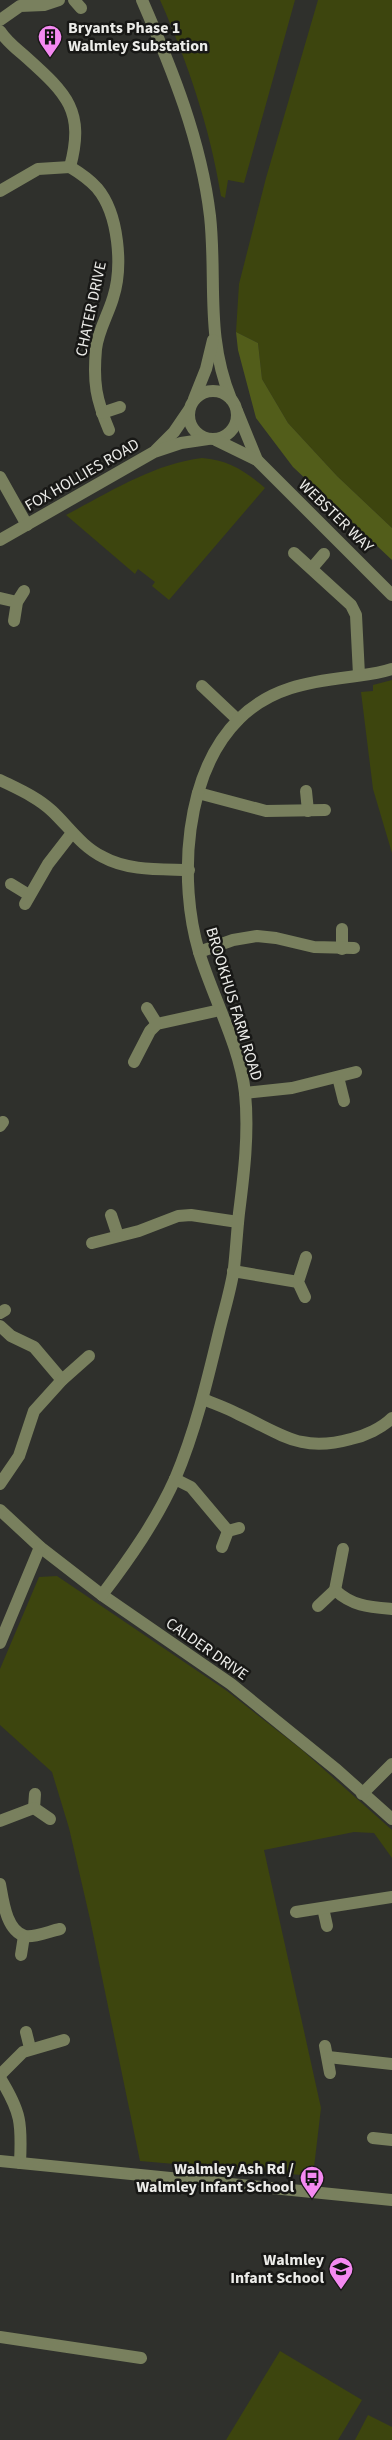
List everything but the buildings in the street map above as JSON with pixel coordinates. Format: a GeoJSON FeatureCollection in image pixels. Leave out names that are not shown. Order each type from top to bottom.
{"type":"FeatureCollection","features":[{"type":"Feature","properties":{"kind":"street"},"geometry":{"type":"LineString","coordinates":[[0,20],[20,6],[44,6],[59,0]]}},
{"type":"Feature","properties":{"kind":"street"},"geometry":{"type":"LineString","coordinates":[[142,0],[170,62],[194,138],[210,216],[214,336]]}},
{"type":"Feature","properties":{"kind":"street"},"geometry":{"type":"LineString","coordinates":[[0,31],[5,39],[49,78],[71,106],[76,128],[76,144],[70,167],[38,169],[0,192]]}},
{"type":"Feature","properties":{"kind":"street","name":"CHATER DRIVE"},"geometry":{"type":"LineString","coordinates":[[70,167],[87,178],[100,193],[116,233],[119,254],[118,276],[114,297],[100,331],[96,348],[95,392],[109,430]]}},
{"type":"Feature","properties":{"kind":"street","name":"WEBSTER WAY"},"geometry":{"type":"LineString","coordinates":[[214,336],[225,384],[257,460]]}},
{"type":"Feature","properties":{"kind":"street","name":"FOX HOLLIES ROAD"},"geometry":{"type":"LineString","coordinates":[[154,452],[174,432],[192,405],[206,369],[214,336]]}},
{"type":"Feature","properties":{"kind":"street"},"geometry":{"type":"LineString","coordinates":[[211,391],[222,392],[234,404],[236,421],[231,432],[212,439],[199,435],[192,428],[188,419],[192,405],[200,394],[211,391]]}},
{"type":"Feature","properties":{"kind":"street"},"geometry":{"type":"LineString","coordinates":[[102,413],[120,407]]}},
{"type":"Feature","properties":{"kind":"street","name":"WEBSTER WAY"},"geometry":{"type":"LineString","coordinates":[[212,439],[257,460],[392,595]]}},
{"type":"Feature","properties":{"kind":"street","name":"FOX HOLLIES ROAD"},"geometry":{"type":"LineString","coordinates":[[0,540],[154,452],[181,443],[212,439]]}},
{"type":"Feature","properties":{"kind":"street"},"geometry":{"type":"LineString","coordinates":[[0,477],[27,525]]}},
{"type":"Feature","properties":{"kind":"street"},"geometry":{"type":"LineString","coordinates":[[294,553],[351,605],[356,616],[359,675]]}},
{"type":"Feature","properties":{"kind":"street"},"geometry":{"type":"LineString","coordinates":[[312,568],[324,554]]}},
{"type":"Feature","properties":{"kind":"street"},"geometry":{"type":"LineString","coordinates":[[0,598],[20,597],[14,621]]}},
{"type":"Feature","properties":{"kind":"street","name":"BROOKHUS FARM ROAD"},"geometry":{"type":"LineString","coordinates":[[102,1595],[148,1531],[175,1479],[203,1399],[233,1271],[246,1144],[245,1093],[241,1072],[199,952],[191,918],[189,870],[191,823],[198,793],[207,767],[220,744],[238,720],[258,703],[278,691],[298,684],[392,669]]}},
{"type":"Feature","properties":{"kind":"street"},"geometry":{"type":"LineString","coordinates":[[202,686],[238,720]]}},
{"type":"Feature","properties":{"kind":"street"},"geometry":{"type":"LineString","coordinates":[[0,780],[32,796],[51,810],[72,833],[94,852],[111,861],[147,869],[189,870]]}},
{"type":"Feature","properties":{"kind":"street"},"geometry":{"type":"LineString","coordinates":[[306,791],[308,811]]}},
{"type":"Feature","properties":{"kind":"street"},"geometry":{"type":"LineString","coordinates":[[198,793],[266,811],[324,810]]}},
{"type":"Feature","properties":{"kind":"street"},"geometry":{"type":"LineString","coordinates":[[11,884],[27,899],[60,846],[72,833]]}},
{"type":"Feature","properties":{"kind":"street"},"geometry":{"type":"LineString","coordinates":[[199,952],[233,940],[257,936],[276,938],[314,947],[348,948],[342,928]]}},
{"type":"Feature","properties":{"kind":"street"},"geometry":{"type":"LineString","coordinates":[[147,1008],[157,1024]]}},
{"type":"Feature","properties":{"kind":"street"},"geometry":{"type":"LineString","coordinates":[[134,1062],[150,1031],[157,1024],[220,1010]]}},
{"type":"Feature","properties":{"kind":"street"},"geometry":{"type":"LineString","coordinates":[[245,1093],[292,1088],[356,1072]]}},
{"type":"Feature","properties":{"kind":"street"},"geometry":{"type":"LineString","coordinates":[[338,1077],[344,1101]]}},
{"type":"Feature","properties":{"kind":"street"},"geometry":{"type":"LineString","coordinates":[[111,1215],[118,1236]]}},
{"type":"Feature","properties":{"kind":"street"},"geometry":{"type":"LineString","coordinates":[[92,1243],[139,1231],[178,1216],[192,1215],[238,1222]]}},
{"type":"Feature","properties":{"kind":"street"},"geometry":{"type":"LineString","coordinates":[[305,1297],[298,1282],[306,1257]]}},
{"type":"Feature","properties":{"kind":"street"},"geometry":{"type":"LineString","coordinates":[[233,1271],[298,1282]]}},
{"type":"Feature","properties":{"kind":"street"},"geometry":{"type":"LineString","coordinates":[[0,1326],[11,1336],[34,1347],[62,1380]]}},
{"type":"Feature","properties":{"kind":"street"},"geometry":{"type":"LineString","coordinates":[[0,1484],[19,1456],[34,1411],[62,1380],[89,1356]]}},
{"type":"Feature","properties":{"kind":"street"},"geometry":{"type":"LineString","coordinates":[[203,1399],[239,1414],[277,1435],[295,1442],[335,1444],[371,1432],[392,1418]]}},
{"type":"Feature","properties":{"kind":"street"},"geometry":{"type":"LineString","coordinates":[[175,1479],[191,1487],[233,1530],[222,1548]]}},
{"type":"Feature","properties":{"kind":"street","name":"CALDER DRIVE"},"geometry":{"type":"LineString","coordinates":[[0,1510],[40,1547],[102,1595],[231,1684],[337,1770],[392,1819]]}},
{"type":"Feature","properties":{"kind":"street"},"geometry":{"type":"LineString","coordinates":[[0,1643],[40,1547]]}},
{"type":"Feature","properties":{"kind":"street"},"geometry":{"type":"LineString","coordinates":[[318,1606],[335,1590],[343,1549]]}},
{"type":"Feature","properties":{"kind":"street"},"geometry":{"type":"LineString","coordinates":[[335,1590],[346,1600],[356,1605],[392,1609]]}},
{"type":"Feature","properties":{"kind":"street"},"geometry":{"type":"LineString","coordinates":[[362,1794],[392,1764]]}},
{"type":"Feature","properties":{"kind":"street"},"geometry":{"type":"LineString","coordinates":[[34,1808],[35,1794]]}},
{"type":"Feature","properties":{"kind":"street"},"geometry":{"type":"LineString","coordinates":[[34,1808],[50,1819]]}},
{"type":"Feature","properties":{"kind":"street"},"geometry":{"type":"LineString","coordinates":[[0,1822],[34,1808]]}},
{"type":"Feature","properties":{"kind":"street"},"geometry":{"type":"LineString","coordinates":[[0,1884],[9,1920],[16,1930],[24,1936],[60,1929]]}},
{"type":"Feature","properties":{"kind":"street"},"geometry":{"type":"LineString","coordinates":[[296,1912],[392,1897]]}},
{"type":"Feature","properties":{"kind":"street"},"geometry":{"type":"LineString","coordinates":[[323,1908],[327,1926]]}},
{"type":"Feature","properties":{"kind":"street"},"geometry":{"type":"LineString","coordinates":[[21,1955],[24,1936]]}},
{"type":"Feature","properties":{"kind":"street"},"geometry":{"type":"LineString","coordinates":[[26,2032],[30,2048]]}},
{"type":"Feature","properties":{"kind":"street"},"geometry":{"type":"LineString","coordinates":[[20,2163],[22,2128],[18,2111],[0,2076],[23,2052],[30,2048],[64,2040]]}},
{"type":"Feature","properties":{"kind":"street"},"geometry":{"type":"LineString","coordinates":[[330,2073],[327,2052],[392,2064]]}},
{"type":"Feature","properties":{"kind":"street"},"geometry":{"type":"LineString","coordinates":[[373,2138],[392,2140]]}},
{"type":"Feature","properties":{"kind":"street"},"geometry":{"type":"LineString","coordinates":[[0,2161],[392,2200]]}},
{"type":"Feature","properties":{"kind":"street"},"geometry":{"type":"LineString","coordinates":[[0,2337],[141,2358]]}},
{"type":"Feature","properties":{"kind":"green space"},"geometry":{"type":"Polygon","coordinates":[[[160,0],[295,0],[244,183],[228,180],[225,198],[221,196],[211,146],[197,96],[160,0]]]}},
{"type":"Feature","properties":{"kind":"green space"},"geometry":{"type":"Polygon","coordinates":[[[318,0],[392,0],[392,528],[337,476],[288,423],[262,379],[258,343],[236,332],[239,284],[266,178],[318,0]]]}},
{"type":"Feature","properties":{"kind":"green space"},"geometry":{"type":"Polygon","coordinates":[[[236,332],[258,343],[262,379],[288,423],[337,476],[392,528],[392,560],[293,467],[256,418],[238,350],[236,332]]]}},
{"type":"Feature","properties":{"kind":"green space"},"geometry":{"type":"Polygon","coordinates":[[[202,458],[220,461],[236,467],[251,476],[265,488],[169,600],[152,586],[155,582],[138,569],[135,574],[66,515],[132,480],[166,466],[202,458]]]}},
{"type":"Feature","properties":{"kind":"green space"},"geometry":{"type":"Polygon","coordinates":[[[392,680],[392,853],[373,789],[361,692],[373,691],[373,685],[392,680]]]}},
{"type":"Feature","properties":{"kind":"green space"},"geometry":{"type":"Polygon","coordinates":[[[57,1576],[227,1691],[302,1750],[392,1830],[392,1858],[374,1833],[354,1832],[264,1850],[321,2108],[313,2176],[140,2161],[90,1919],[69,1828],[52,1772],[0,1725],[0,1669],[39,1577],[57,1576]]]}},
{"type":"Feature","properties":{"kind":"green space"},"geometry":{"type":"Polygon","coordinates":[[[280,2351],[362,2400],[338,2440],[226,2440],[280,2351]]]}},
{"type":"Feature","properties":{"kind":"green space"},"geometry":{"type":"Polygon","coordinates":[[[368,2415],[392,2427],[392,2440],[355,2440],[368,2415]]]}},
{"type":"Feature","properties":{"kind":"place","name":"Bryants Phase 1 Walmley Substation"},"geometry":{"type":"Point","coordinates":[50,58]}},
{"type":"Feature","properties":{"kind":"place","name":"Walmley Ash Rd / Walmley Infant School"},"geometry":{"type":"Point","coordinates":[312,2199]}},
{"type":"Feature","properties":{"kind":"place","name":"Walmley Infant School"},"geometry":{"type":"Point","coordinates":[341,2290]}}]}
